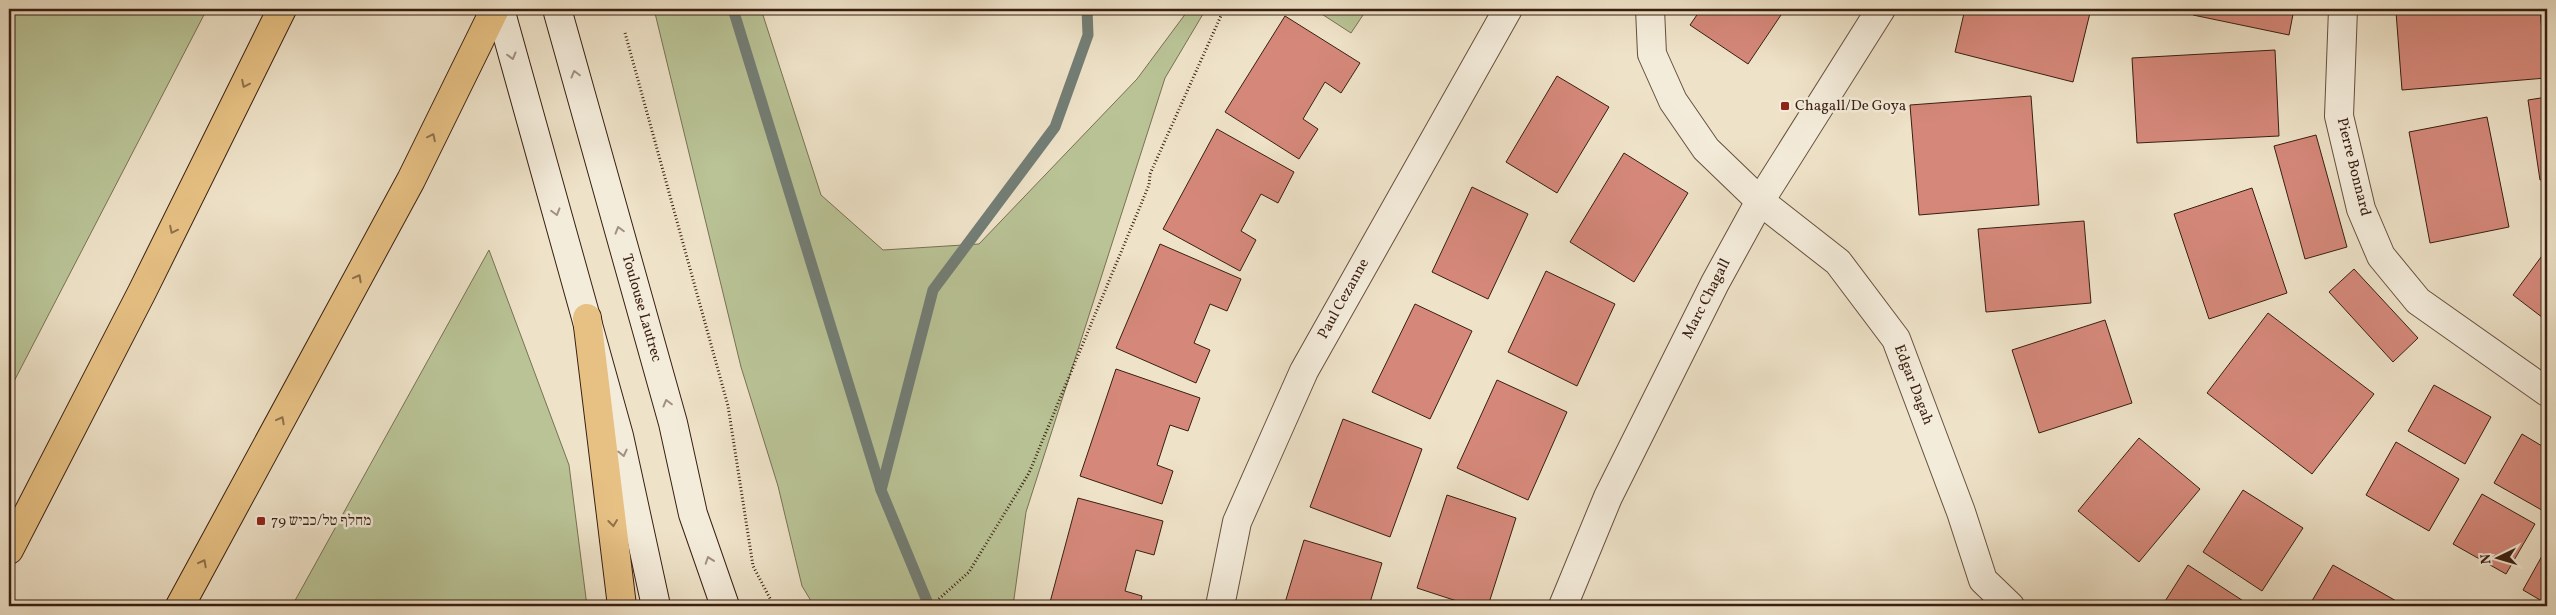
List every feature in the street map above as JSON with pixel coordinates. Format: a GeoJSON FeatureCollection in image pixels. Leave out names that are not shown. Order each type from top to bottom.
{"type":"FeatureCollection","features":[{"type":"Feature","properties":{"kind":"highway"},"geometry":{"type":"LineString","coordinates":[[9,550],[142,292],[282,9]]}},
{"type":"Feature","properties":{"kind":"highway"},"geometry":{"type":"LineString","coordinates":[[180,606],[411,180],[495,9]]}},
{"type":"Feature","properties":{"kind":"highway"},"geometry":{"type":"LineString","coordinates":[[9,511],[142,292]]}},
{"type":"Feature","properties":{"kind":"highway"},"geometry":{"type":"LineString","coordinates":[[587,318],[622,606]]}},
{"type":"Feature","properties":{"kind":"street"},"geometry":{"type":"LineString","coordinates":[[500,9],[619,436],[656,606]]}},
{"type":"Feature","properties":{"kind":"street","name":"Toulouse Lautrec"},"geometry":{"type":"LineString","coordinates":[[557,9],[658,368],[693,514],[725,606]]}},
{"type":"Feature","properties":{"kind":"street","name":"Paul Cezanne"},"geometry":{"type":"LineString","coordinates":[[1220,606],[1238,522],[1304,371],[1508,9]]}},
{"type":"Feature","properties":{"kind":"street","name":"Edgar Dagah"},"geometry":{"type":"LineString","coordinates":[[1650,9],[1652,54],[1673,101],[1706,149],[1760,201],[1838,262],[1896,339],[1961,512],[1983,580],[2010,606]]}},
{"type":"Feature","properties":{"kind":"street","name":"Marc Chagall"},"geometry":{"type":"LineString","coordinates":[[1563,606],[1608,497],[1715,283],[1760,201],[1881,9]]}},
{"type":"Feature","properties":{"kind":"street","name":"Pierre Bonnard"},"geometry":{"type":"LineString","coordinates":[[2343,9],[2339,116],[2361,209],[2382,256],[2418,301],[2547,392]]}},
{"type":"Feature","properties":{"kind":"path"},"geometry":{"type":"LineString","coordinates":[[931,606],[969,572],[1029,473],[1149,185],[1150,174],[1224,9]]}},
{"type":"Feature","properties":{"kind":"path"},"geometry":{"type":"LineString","coordinates":[[625,33],[728,406],[753,566],[774,606]]}},
{"type":"Feature","properties":{"kind":"green space"},"geometry":{"type":"Polygon","coordinates":[[[9,9],[207,9],[9,391],[9,9]]]}},
{"type":"Feature","properties":{"kind":"green space"},"geometry":{"type":"Polygon","coordinates":[[[654,9],[761,9],[821,195],[883,250],[979,244],[1137,79],[1189,9],[1206,9],[1165,78],[1026,512],[1013,606],[814,606],[802,586],[778,486],[741,367],[654,9]]]}},
{"type":"Feature","properties":{"kind":"green space"},"geometry":{"type":"Polygon","coordinates":[[[1314,9],[1367,9],[1351,33],[1314,9]]]}},
{"type":"Feature","properties":{"kind":"green space"},"geometry":{"type":"Polygon","coordinates":[[[489,250],[569,465],[587,606],[292,606],[489,250]]]}},
{"type":"Feature","properties":{"kind":"building"},"geometry":{"type":"Polygon","coordinates":[[[1701,9],[1785,9],[1748,64],[1690,25],[1701,9]]]}},
{"type":"Feature","properties":{"kind":"building"},"geometry":{"type":"Polygon","coordinates":[[[1965,9],[2071,9],[2090,13],[2073,82],[1955,52],[1965,9]]]}},
{"type":"Feature","properties":{"kind":"building"},"geometry":{"type":"Polygon","coordinates":[[[2195,9],[2294,9],[2289,35],[2193,15],[2195,9]]]}},
{"type":"Feature","properties":{"kind":"building"},"geometry":{"type":"Polygon","coordinates":[[[2430,9],[2540,9],[2546,78],[2402,90],[2396,12],[2430,9]]]}},
{"type":"Feature","properties":{"kind":"building"},"geometry":{"type":"Polygon","coordinates":[[[1285,16],[1360,63],[1341,93],[1325,82],[1303,119],[1318,129],[1299,159],[1225,112],[1285,16]]]}},
{"type":"Feature","properties":{"kind":"building"},"geometry":{"type":"Polygon","coordinates":[[[2275,50],[2279,136],[2137,143],[2132,58],[2275,50]]]}},
{"type":"Feature","properties":{"kind":"building"},"geometry":{"type":"Polygon","coordinates":[[[1557,76],[1609,107],[1557,193],[1506,162],[1557,76]]]}},
{"type":"Feature","properties":{"kind":"building"},"geometry":{"type":"Polygon","coordinates":[[[2031,96],[2039,205],[1919,215],[1910,105],[2031,96]]]}},
{"type":"Feature","properties":{"kind":"building"},"geometry":{"type":"Polygon","coordinates":[[[2547,97],[2547,179],[2540,180],[2528,100],[2547,97]]]}},
{"type":"Feature","properties":{"kind":"building"},"geometry":{"type":"Polygon","coordinates":[[[2487,117],[2509,227],[2430,243],[2409,132],[2487,117]]]}},
{"type":"Feature","properties":{"kind":"building"},"geometry":{"type":"Polygon","coordinates":[[[1217,129],[1294,172],[1278,203],[1261,194],[1241,231],[1256,240],[1240,271],[1163,229],[1217,129]]]}},
{"type":"Feature","properties":{"kind":"building"},"geometry":{"type":"Polygon","coordinates":[[[2316,135],[2347,247],[2305,259],[2274,146],[2316,135]]]}},
{"type":"Feature","properties":{"kind":"building"},"geometry":{"type":"Polygon","coordinates":[[[1624,153],[1688,193],[1634,282],[1570,242],[1624,153]]]}},
{"type":"Feature","properties":{"kind":"building"},"geometry":{"type":"Polygon","coordinates":[[[1472,187],[1528,214],[1488,299],[1432,272],[1472,187]]]}},
{"type":"Feature","properties":{"kind":"building"},"geometry":{"type":"Polygon","coordinates":[[[2252,188],[2287,293],[2209,319],[2174,214],[2252,188]]]}},
{"type":"Feature","properties":{"kind":"building"},"geometry":{"type":"Polygon","coordinates":[[[2084,221],[2091,303],[1986,312],[1978,229],[2084,221]]]}},
{"type":"Feature","properties":{"kind":"building"},"geometry":{"type":"Polygon","coordinates":[[[1160,244],[1241,279],[1227,311],[1210,304],[1194,343],[1210,350],[1196,383],[1116,348],[1160,244]]]}},
{"type":"Feature","properties":{"kind":"building"},"geometry":{"type":"Polygon","coordinates":[[[2547,249],[2547,321],[2513,295],[2547,249]]]}},
{"type":"Feature","properties":{"kind":"building"},"geometry":{"type":"Polygon","coordinates":[[[2354,269],[2418,338],[2393,362],[2329,292],[2354,269]]]}},
{"type":"Feature","properties":{"kind":"building"},"geometry":{"type":"Polygon","coordinates":[[[1546,271],[1615,304],[1577,386],[1508,352],[1546,271]]]}},
{"type":"Feature","properties":{"kind":"building"},"geometry":{"type":"Polygon","coordinates":[[[1415,304],[1472,331],[1430,419],[1372,392],[1415,304]]]}},
{"type":"Feature","properties":{"kind":"building"},"geometry":{"type":"Polygon","coordinates":[[[2268,313],[2374,394],[2312,474],[2207,393],[2268,313]]]}},
{"type":"Feature","properties":{"kind":"building"},"geometry":{"type":"Polygon","coordinates":[[[2105,320],[2132,403],[2039,433],[2012,350],[2105,320]]]}},
{"type":"Feature","properties":{"kind":"building"},"geometry":{"type":"Polygon","coordinates":[[[1116,369],[1200,398],[1188,431],[1170,425],[1157,465],[1173,471],[1162,504],[1080,476],[1116,369]]]}},
{"type":"Feature","properties":{"kind":"building"},"geometry":{"type":"Polygon","coordinates":[[[1497,380],[1567,412],[1528,500],[1457,468],[1497,380]]]}},
{"type":"Feature","properties":{"kind":"building"},"geometry":{"type":"Polygon","coordinates":[[[2434,385],[2491,417],[2465,464],[2408,431],[2434,385]]]}},
{"type":"Feature","properties":{"kind":"building"},"geometry":{"type":"Polygon","coordinates":[[[1343,419],[1422,449],[1390,537],[1310,507],[1343,419]]]}},
{"type":"Feature","properties":{"kind":"building"},"geometry":{"type":"Polygon","coordinates":[[[2522,434],[2547,449],[2547,513],[2494,483],[2522,434]]]}},
{"type":"Feature","properties":{"kind":"building"},"geometry":{"type":"Polygon","coordinates":[[[2139,438],[2200,489],[2139,562],[2078,511],[2139,438]]]}},
{"type":"Feature","properties":{"kind":"building"},"geometry":{"type":"Polygon","coordinates":[[[2396,442],[2459,479],[2429,531],[2366,495],[2396,442]]]}},
{"type":"Feature","properties":{"kind":"building"},"geometry":{"type":"Polygon","coordinates":[[[2243,490],[2303,528],[2262,591],[2203,552],[2243,490]]]}},
{"type":"Feature","properties":{"kind":"building"},"geometry":{"type":"Polygon","coordinates":[[[2482,494],[2535,524],[2506,574],[2453,544],[2482,494]]]}},
{"type":"Feature","properties":{"kind":"building"},"geometry":{"type":"Polygon","coordinates":[[[1447,495],[1516,518],[1488,606],[1472,606],[1417,588],[1447,495]]]}},
{"type":"Feature","properties":{"kind":"building"},"geometry":{"type":"Polygon","coordinates":[[[1078,498],[1163,521],[1154,555],[1136,550],[1125,591],[1142,596],[1140,606],[1049,606],[1078,498]]]}},
{"type":"Feature","properties":{"kind":"building"},"geometry":{"type":"Polygon","coordinates":[[[1304,540],[1382,563],[1369,606],[1284,606],[1304,540]]]}},
{"type":"Feature","properties":{"kind":"building"},"geometry":{"type":"Polygon","coordinates":[[[2547,547],[2547,604],[2523,590],[2547,547]]]}},
{"type":"Feature","properties":{"kind":"building"},"geometry":{"type":"Polygon","coordinates":[[[2188,565],[2251,606],[2162,606],[2188,565]]]}},
{"type":"Feature","properties":{"kind":"building"},"geometry":{"type":"Polygon","coordinates":[[[2333,565],[2405,606],[2309,606],[2333,565]]]}},
{"type":"Feature","properties":{"kind":"waterway"},"geometry":{"type":"LineString","coordinates":[[733,9],[881,490]]}},
{"type":"Feature","properties":{"kind":"waterway"},"geometry":{"type":"LineString","coordinates":[[929,606],[881,490],[933,290],[1055,127],[1088,35],[1087,9]]}},
{"type":"Feature","properties":{"kind":"place","name":"Chagall/De Goya"},"geometry":{"type":"Point","coordinates":[1785,106]}},
{"type":"Feature","properties":{"kind":"place","name":"מחלף טל/כביש 79"},"geometry":{"type":"Point","coordinates":[261,521]}}]}
